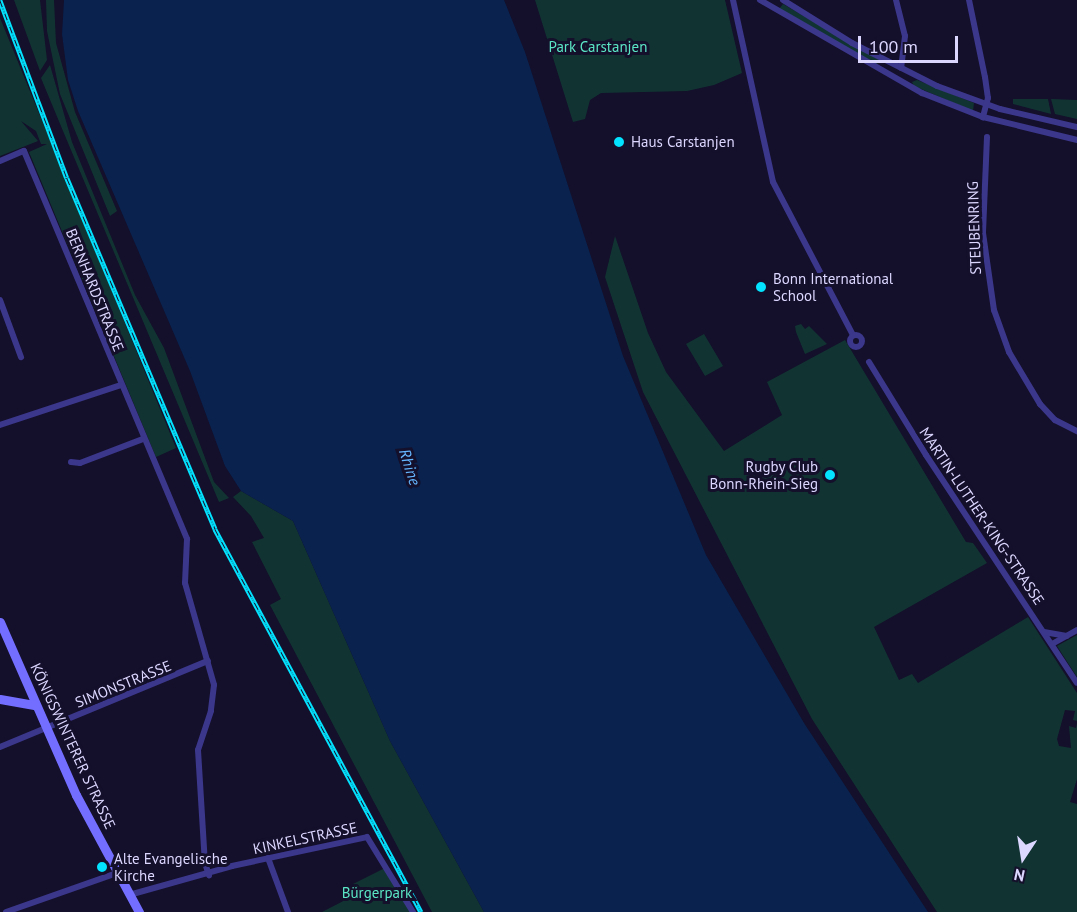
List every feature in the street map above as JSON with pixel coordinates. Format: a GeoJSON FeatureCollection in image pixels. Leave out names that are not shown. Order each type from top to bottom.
{"type":"FeatureCollection","features":[{"type":"Feature","properties":{"kind":"main road","name":"KÖNIGSWINTERER STRASSE"},"geometry":{"type":"LineString","coordinates":[[0,622],[35,705],[117,873],[139,912]]}},
{"type":"Feature","properties":{"kind":"main road"},"geometry":{"type":"LineString","coordinates":[[0,699],[35,705]]}},
{"type":"Feature","properties":{"kind":"street"},"geometry":{"type":"LineString","coordinates":[[733,0],[773,182],[853,335]]}},
{"type":"Feature","properties":{"kind":"street"},"geometry":{"type":"LineString","coordinates":[[759,0],[904,85],[983,117],[1077,140]]}},
{"type":"Feature","properties":{"kind":"street"},"geometry":{"type":"LineString","coordinates":[[783,0],[910,73],[986,105],[1077,127]]}},
{"type":"Feature","properties":{"kind":"street"},"geometry":{"type":"LineString","coordinates":[[896,0],[905,36],[901,68]]}},
{"type":"Feature","properties":{"kind":"street"},"geometry":{"type":"LineString","coordinates":[[969,0],[983,62],[986,105],[983,117]]}},
{"type":"Feature","properties":{"kind":"street"},"geometry":{"type":"LineString","coordinates":[[888,76],[894,65]]}},
{"type":"Feature","properties":{"kind":"street"},"geometry":{"type":"LineString","coordinates":[[904,85],[910,73]]}},
{"type":"Feature","properties":{"kind":"street"},"geometry":{"type":"LineString","coordinates":[[996,121],[1000,109]]}},
{"type":"Feature","properties":{"kind":"street","name":"STEUBENRING"},"geometry":{"type":"LineString","coordinates":[[987,137],[983,234],[994,310],[1009,352],[1040,404],[1055,420],[1077,431]]}},
{"type":"Feature","properties":{"kind":"street","name":"BERNHARDSTRASSE"},"geometry":{"type":"LineString","coordinates":[[0,161],[24,151],[120,385],[187,539],[185,583],[208,661],[214,695],[198,750],[209,875]]}},
{"type":"Feature","properties":{"kind":"street"},"geometry":{"type":"LineString","coordinates":[[0,300],[21,357]]}},
{"type":"Feature","properties":{"kind":"street","name":"MARTIN-LUTHER-KING-STRASSE"},"geometry":{"type":"LineString","coordinates":[[869,362],[926,455],[1077,683]]}},
{"type":"Feature","properties":{"kind":"street"},"geometry":{"type":"LineString","coordinates":[[0,425],[120,385]]}},
{"type":"Feature","properties":{"kind":"street"},"geometry":{"type":"LineString","coordinates":[[71,462],[80,464],[143,439]]}},
{"type":"Feature","properties":{"kind":"street"},"geometry":{"type":"LineString","coordinates":[[1052,644],[1077,630]]}},
{"type":"Feature","properties":{"kind":"street"},"geometry":{"type":"LineString","coordinates":[[1044,632],[1067,636]]}},
{"type":"Feature","properties":{"kind":"street","name":"SIMONSTRASSE"},"geometry":{"type":"LineString","coordinates":[[0,747],[208,661]]}},
{"type":"Feature","properties":{"kind":"street","name":"KINKELSTRASSE"},"geometry":{"type":"LineString","coordinates":[[129,895],[268,858],[367,837],[400,885],[413,912]]}},
{"type":"Feature","properties":{"kind":"street"},"geometry":{"type":"LineString","coordinates":[[268,858],[286,912]]}},
{"type":"Feature","properties":{"kind":"street"},"geometry":{"type":"LineString","coordinates":[[6,912],[117,873]]}},
{"type":"Feature","properties":{"kind":"green space"},"geometry":{"type":"Polygon","coordinates":[[[14,0],[40,0],[47,60],[40,71],[14,0]]]}},
{"type":"Feature","properties":{"kind":"green space"},"geometry":{"type":"Polygon","coordinates":[[[46,0],[54,0],[56,43],[75,112],[117,211],[110,216],[60,94],[47,31],[46,0]]]}},
{"type":"Feature","properties":{"kind":"green space","name":"Park Carstanjen"},"geometry":{"type":"Polygon","coordinates":[[[535,0],[725,0],[742,73],[714,85],[687,91],[601,93],[590,100],[585,119],[573,122],[535,0]]]}},
{"type":"Feature","properties":{"kind":"green space"},"geometry":{"type":"Polygon","coordinates":[[[783,4],[879,60],[876,66],[779,9],[783,4]]]}},
{"type":"Feature","properties":{"kind":"green space"},"geometry":{"type":"Polygon","coordinates":[[[0,18],[176,448],[156,457],[29,152],[47,144],[41,144],[36,131],[21,121],[38,141],[0,156],[0,18]]]}},
{"type":"Feature","properties":{"kind":"green space"},"geometry":{"type":"Polygon","coordinates":[[[50,65],[72,142],[135,295],[164,348],[214,482],[229,498],[219,502],[41,78],[50,65]]]}},
{"type":"Feature","properties":{"kind":"green space"},"geometry":{"type":"Polygon","coordinates":[[[917,80],[974,103],[973,111],[914,86],[912,82],[917,80]]]}},
{"type":"Feature","properties":{"kind":"green space"},"geometry":{"type":"Polygon","coordinates":[[[1013,99],[1048,99],[1051,114],[1013,104],[1013,99]]]}},
{"type":"Feature","properties":{"kind":"green space"},"geometry":{"type":"Polygon","coordinates":[[[1051,99],[1077,100],[1077,119],[1055,114],[1051,99]]]}},
{"type":"Feature","properties":{"kind":"green space"},"geometry":{"type":"Polygon","coordinates":[[[615,236],[648,333],[666,372],[724,451],[782,415],[767,382],[845,340],[966,542],[973,543],[987,563],[874,627],[899,680],[912,674],[918,683],[1028,617],[1077,693],[1077,721],[1073,720],[1075,711],[1065,710],[1057,739],[1059,746],[1071,748],[1069,726],[1076,728],[1077,723],[1077,779],[1070,802],[1077,804],[1077,912],[937,912],[812,719],[643,392],[605,277],[615,236]]]}},
{"type":"Feature","properties":{"kind":"green space"},"geometry":{"type":"Polygon","coordinates":[[[801,324],[805,329],[809,326],[827,344],[805,354],[795,326],[801,324]]]}},
{"type":"Feature","properties":{"kind":"green space"},"geometry":{"type":"Polygon","coordinates":[[[704,334],[723,366],[705,376],[686,344],[704,334]]]}},
{"type":"Feature","properties":{"kind":"green space"},"geometry":{"type":"Polygon","coordinates":[[[241,491],[293,521],[390,741],[484,912],[432,912],[270,605],[281,599],[252,542],[264,538],[251,516],[233,497],[241,491]]]}},
{"type":"Feature","properties":{"kind":"green space"},"geometry":{"type":"Polygon","coordinates":[[[1077,635],[1077,677],[1057,646],[1077,635]]]}},
{"type":"Feature","properties":{"kind":"green space","name":"Bürgerpark"},"geometry":{"type":"Polygon","coordinates":[[[385,868],[410,912],[322,912],[357,894],[353,884],[385,868]]]}},
{"type":"Feature","properties":{"kind":"water","name":"Rhine"},"geometry":{"type":"Polygon","coordinates":[[[64,0],[504,0],[525,52],[623,356],[706,555],[804,723],[928,912],[484,912],[390,741],[293,521],[241,491],[225,466],[190,371],[78,111],[68,80],[62,34],[64,0]]]}},
{"type":"Feature","properties":{"kind":"railway"},"geometry":{"type":"LineString","coordinates":[[0,0],[67,178],[215,529],[421,912]]}},
{"type":"Feature","properties":{"kind":"place","name":"Haus Carstanjen"},"geometry":{"type":"Point","coordinates":[619,142]}},
{"type":"Feature","properties":{"kind":"place","name":"Bonn International School"},"geometry":{"type":"Point","coordinates":[761,287]}},
{"type":"Feature","properties":{"kind":"place","name":"Rugby Club Bonn-Rhein-Sieg"},"geometry":{"type":"Point","coordinates":[830,475]}},
{"type":"Feature","properties":{"kind":"place","name":"Alte Evangelische Kirche"},"geometry":{"type":"Point","coordinates":[102,867]}}]}
